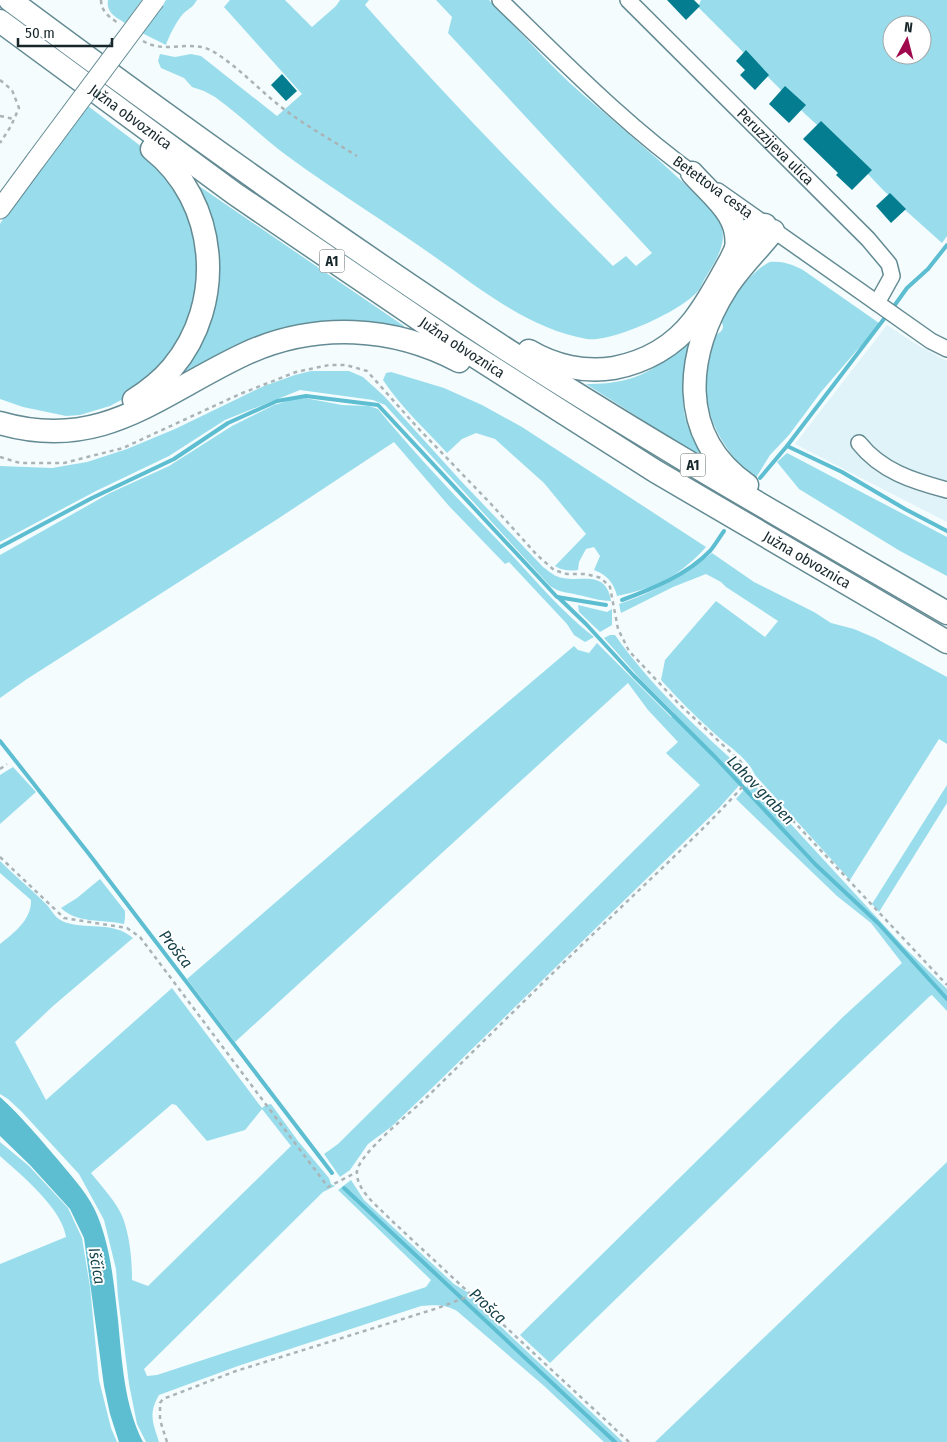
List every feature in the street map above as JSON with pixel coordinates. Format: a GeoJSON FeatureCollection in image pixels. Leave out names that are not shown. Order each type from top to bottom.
{"type":"FeatureCollection","features":[{"type":"Feature","properties":{"kind":"highway","name":"Južna obvoznica"},"geometry":{"type":"LineString","coordinates":[[10,0],[257,181],[444,309],[663,448],[947,613]]}},
{"type":"Feature","properties":{"kind":"highway","name":"Južna obvoznica"},"geometry":{"type":"LineString","coordinates":[[0,21],[126,116],[290,233],[541,400],[696,495],[947,642]]}},
{"type":"Feature","properties":{"kind":"highway"},"geometry":{"type":"LineString","coordinates":[[0,412],[20,418],[54,422],[91,418],[117,410],[152,388],[172,368],[187,346],[199,322],[206,298],[209,261],[205,235],[198,211],[189,191],[178,174],[158,153],[131,132],[126,116]]}},
{"type":"Feature","properties":{"kind":"highway"},"geometry":{"type":"LineString","coordinates":[[692,173],[732,218],[737,235],[736,250]]}},
{"type":"Feature","properties":{"kind":"highway"},"geometry":{"type":"LineString","coordinates":[[444,309],[490,326],[548,361],[596,370],[619,367],[655,354],[683,332],[709,299],[749,230],[769,228]]}},
{"type":"Feature","properties":{"kind":"highway"},"geometry":{"type":"LineString","coordinates":[[769,228],[728,287],[717,306],[703,340],[694,373],[694,388],[696,411],[705,435],[725,466],[750,488],[947,605]]}},
{"type":"Feature","properties":{"kind":"highway"},"geometry":{"type":"LineString","coordinates":[[0,423],[20,429],[53,432],[69,432],[109,424],[145,408],[248,353],[287,339],[328,332],[384,334],[424,345],[463,362],[510,392],[541,400]]}},
{"type":"Feature","properties":{"kind":"main road"},"geometry":{"type":"LineString","coordinates":[[0,209],[155,0]]}},
{"type":"Feature","properties":{"kind":"street","name":"Betettova cesta"},"geometry":{"type":"LineString","coordinates":[[500,0],[597,94],[692,173],[931,341],[947,349]]}},
{"type":"Feature","properties":{"kind":"street","name":"Peruzzijeva ulica"},"geometry":{"type":"LineString","coordinates":[[628,0],[868,239],[889,264],[892,276],[885,309]]}},
{"type":"Feature","properties":{"kind":"street"},"geometry":{"type":"LineString","coordinates":[[859,443],[878,463],[901,476],[947,490]]}},
{"type":"Feature","properties":{"kind":"path"},"geometry":{"type":"LineString","coordinates":[[100,0],[100,4],[108,16],[121,25]]}},
{"type":"Feature","properties":{"kind":"path"},"geometry":{"type":"LineString","coordinates":[[140,38],[147,43],[160,47],[195,46],[214,52],[286,110],[357,156]]}},
{"type":"Feature","properties":{"kind":"path"},"geometry":{"type":"LineString","coordinates":[[0,80],[12,90],[19,108],[0,143]]}},
{"type":"Feature","properties":{"kind":"path"},"geometry":{"type":"LineString","coordinates":[[0,116],[14,119]]}},
{"type":"Feature","properties":{"kind":"path"},"geometry":{"type":"LineString","coordinates":[[0,457],[20,463],[64,463],[123,448],[240,394],[296,372],[329,365],[346,365],[367,371],[537,555],[554,570],[567,574],[586,574],[602,578],[610,588],[618,629],[629,651],[679,704],[740,761],[752,777],[947,985]]}},
{"type":"Feature","properties":{"kind":"path"},"geometry":{"type":"LineString","coordinates":[[0,769],[6,764]]}},
{"type":"Feature","properties":{"kind":"path"},"geometry":{"type":"LineString","coordinates":[[629,1442],[391,1220],[363,1191],[356,1172],[372,1147],[413,1112],[752,777]]}},
{"type":"Feature","properties":{"kind":"path"},"geometry":{"type":"LineString","coordinates":[[0,857],[64,918],[127,928],[140,937],[328,1187],[356,1172]]}},
{"type":"Feature","properties":{"kind":"path"},"geometry":{"type":"LineString","coordinates":[[168,1442],[160,1420],[160,1402],[163,1399],[236,1371],[472,1295]]}},
{"type":"Feature","properties":{"kind":"shaded area"},"geometry":{"type":"Polygon","coordinates":[[[108,0],[142,0],[125,23],[115,17],[110,11],[108,0]]]}},
{"type":"Feature","properties":{"kind":"shaded area"},"geometry":{"type":"Polygon","coordinates":[[[166,0],[197,0],[180,18],[171,32],[166,45],[142,33],[166,0]]]}},
{"type":"Feature","properties":{"kind":"shaded area"},"geometry":{"type":"Polygon","coordinates":[[[230,0],[285,0],[312,27],[336,6],[340,0],[369,0],[365,5],[425,72],[613,266],[626,256],[636,266],[652,253],[448,33],[452,17],[436,0],[489,0],[569,82],[674,174],[717,218],[723,234],[722,242],[717,258],[700,288],[689,300],[645,324],[598,339],[587,339],[545,327],[507,307],[304,168],[215,97],[192,87],[184,78],[161,68],[158,61],[160,54],[175,57],[191,54],[201,56],[277,116],[302,94],[224,7],[230,0]]]}},
{"type":"Feature","properties":{"kind":"shaded area"},"geometry":{"type":"Polygon","coordinates":[[[701,0],[947,0],[947,236],[942,243],[884,191],[847,152],[805,114],[698,7],[701,0]]]}},
{"type":"Feature","properties":{"kind":"shaded area"},"geometry":{"type":"Polygon","coordinates":[[[88,106],[142,147],[171,176],[200,239],[194,320],[144,388],[110,406],[80,415],[66,416],[23,407],[0,399],[0,224],[9,209],[88,106]]]}},
{"type":"Feature","properties":{"kind":"shaded area"},"geometry":{"type":"Polygon","coordinates":[[[196,184],[404,326],[405,329],[354,326],[165,391],[201,330],[196,184]]]}},
{"type":"Feature","properties":{"kind":"shaded area"},"geometry":{"type":"Polygon","coordinates":[[[770,262],[787,263],[803,270],[879,323],[870,338],[857,350],[821,392],[789,435],[770,455],[754,481],[724,444],[717,431],[711,417],[706,386],[712,347],[716,336],[723,329],[724,312],[749,278],[770,262]]]}},
{"type":"Feature","properties":{"kind":"shaded area"},"geometry":{"type":"Polygon","coordinates":[[[887,325],[947,361],[947,522],[795,444],[887,325]]]}},
{"type":"Feature","properties":{"kind":"shaded area"},"geometry":{"type":"Polygon","coordinates":[[[692,334],[685,371],[683,395],[686,419],[691,434],[701,451],[698,455],[586,384],[618,382],[645,372],[669,357],[692,334]]]}},
{"type":"Feature","properties":{"kind":"shaded area"},"geometry":{"type":"Polygon","coordinates":[[[311,371],[349,371],[363,377],[384,396],[543,567],[560,577],[599,581],[608,591],[611,601],[564,592],[550,586],[385,405],[373,400],[300,390],[225,420],[169,456],[96,491],[0,542],[0,466],[52,468],[87,462],[127,449],[175,429],[264,386],[311,371]]]}},
{"type":"Feature","properties":{"kind":"shaded area"},"geometry":{"type":"Polygon","coordinates":[[[391,372],[444,388],[482,405],[522,427],[706,547],[670,578],[653,586],[617,596],[609,580],[603,574],[594,570],[600,556],[594,547],[586,549],[579,562],[578,570],[558,568],[555,566],[586,534],[544,483],[495,439],[476,433],[462,439],[447,453],[405,409],[383,380],[386,373],[391,372]]]}},
{"type":"Feature","properties":{"kind":"shaded area"},"geometry":{"type":"Polygon","coordinates":[[[305,398],[342,405],[369,406],[378,409],[426,464],[550,597],[594,637],[585,642],[574,635],[567,624],[509,562],[505,564],[449,506],[394,442],[0,698],[0,555],[110,493],[169,466],[232,426],[274,405],[305,398]]]}},
{"type":"Feature","properties":{"kind":"shaded area"},"geometry":{"type":"Polygon","coordinates":[[[787,453],[947,537],[947,576],[900,551],[799,489],[777,462],[787,453]]]}},
{"type":"Feature","properties":{"kind":"shaded area"},"geometry":{"type":"Polygon","coordinates":[[[712,553],[754,582],[814,612],[831,623],[854,629],[875,638],[947,677],[947,744],[939,739],[850,880],[755,775],[743,758],[701,721],[661,680],[665,660],[716,601],[765,637],[778,621],[721,582],[706,574],[673,587],[621,613],[619,604],[668,583],[712,553]]]}},
{"type":"Feature","properties":{"kind":"shaded area"},"geometry":{"type":"Polygon","coordinates":[[[578,605],[607,612],[612,609],[612,625],[600,632],[579,612],[578,605]]]}},
{"type":"Feature","properties":{"kind":"shaded area"},"geometry":{"type":"Polygon","coordinates":[[[615,635],[658,688],[740,767],[744,780],[719,808],[432,1088],[391,1127],[368,1144],[350,1170],[340,1177],[324,1154],[338,1144],[700,785],[666,753],[678,742],[648,710],[628,683],[235,1042],[187,979],[574,646],[578,650],[589,653],[597,643],[671,717],[675,716],[604,638],[615,635]]]}},
{"type":"Feature","properties":{"kind":"shaded area"},"geometry":{"type":"Polygon","coordinates":[[[13,767],[36,792],[0,824],[0,775],[13,767]]]}},
{"type":"Feature","properties":{"kind":"shaded area"},"geometry":{"type":"Polygon","coordinates":[[[754,784],[904,947],[947,989],[947,1011],[932,995],[930,996],[550,1363],[520,1335],[844,1016],[902,963],[871,923],[837,896],[736,799],[748,785],[754,784]]]}},
{"type":"Feature","properties":{"kind":"shaded area"},"geometry":{"type":"Polygon","coordinates":[[[947,785],[947,803],[879,912],[872,904],[947,785]]]}},
{"type":"Feature","properties":{"kind":"shaded area"},"geometry":{"type":"Polygon","coordinates":[[[0,861],[62,921],[71,924],[116,929],[133,938],[53,1006],[15,1042],[46,1100],[172,988],[262,1108],[271,1104],[298,1141],[329,1178],[331,1184],[335,1186],[323,1192],[144,1369],[147,1376],[157,1375],[426,1287],[431,1280],[338,1190],[351,1180],[364,1200],[454,1284],[472,1295],[481,1308],[623,1442],[604,1442],[543,1385],[457,1311],[435,1305],[421,1306],[238,1366],[159,1395],[154,1408],[153,1424],[159,1442],[146,1442],[137,1424],[129,1384],[116,1269],[104,1220],[79,1174],[21,1111],[0,1094],[0,944],[21,925],[29,913],[31,900],[0,873],[0,861]],[[172,1104],[91,1173],[113,1200],[123,1218],[130,1249],[132,1280],[148,1286],[291,1146],[262,1109],[245,1130],[207,1141],[176,1105],[172,1104]]]}},
{"type":"Feature","properties":{"kind":"shaded area"},"geometry":{"type":"Polygon","coordinates":[[[100,879],[125,911],[124,924],[82,919],[67,913],[61,908],[77,898],[100,879]]]}},
{"type":"Feature","properties":{"kind":"shaded area"},"geometry":{"type":"Polygon","coordinates":[[[0,1142],[29,1166],[68,1208],[82,1238],[90,1287],[99,1380],[111,1428],[117,1442],[0,1442],[0,1264],[66,1237],[63,1226],[49,1204],[29,1182],[0,1156],[0,1142]]]}},
{"type":"Feature","properties":{"kind":"shaded area"},"geometry":{"type":"Polygon","coordinates":[[[947,1162],[947,1442],[655,1442],[947,1162]]]}},
{"type":"Feature","properties":{"kind":"water","name":"Iščica"},"geometry":{"type":"Polygon","coordinates":[[[0,1097],[31,1128],[75,1181],[86,1195],[98,1217],[106,1242],[111,1268],[128,1398],[143,1442],[119,1442],[110,1414],[104,1386],[84,1238],[70,1209],[30,1165],[0,1136],[0,1097]]]}},
{"type":"Feature","properties":{"kind":"building"},"geometry":{"type":"Polygon","coordinates":[[[667,0],[694,0],[700,6],[686,20],[667,0]]]}},
{"type":"Feature","properties":{"kind":"building"},"geometry":{"type":"Polygon","coordinates":[[[746,50],[769,75],[755,90],[740,75],[745,70],[736,61],[746,50]]]}},
{"type":"Feature","properties":{"kind":"building"},"geometry":{"type":"Polygon","coordinates":[[[282,74],[297,91],[286,101],[271,85],[282,74]]]}},
{"type":"Feature","properties":{"kind":"building"},"geometry":{"type":"Polygon","coordinates":[[[785,86],[806,105],[789,123],[769,104],[785,86]]]}},
{"type":"Feature","properties":{"kind":"building"},"geometry":{"type":"Polygon","coordinates":[[[821,121],[872,170],[852,190],[836,175],[838,173],[803,139],[821,121]]]}},
{"type":"Feature","properties":{"kind":"building"},"geometry":{"type":"Polygon","coordinates":[[[890,193],[906,209],[891,223],[876,206],[890,193]]]}},
{"type":"Feature","properties":{"kind":"waterway"},"geometry":{"type":"LineString","coordinates":[[892,309],[907,288],[928,269],[947,245]]}},
{"type":"Feature","properties":{"kind":"waterway"},"geometry":{"type":"LineString","coordinates":[[760,478],[787,446],[887,315]]}},
{"type":"Feature","properties":{"kind":"waterway"},"geometry":{"type":"LineString","coordinates":[[0,547],[92,498],[174,459],[228,423],[277,401],[306,396],[378,405],[557,597],[606,605]]}},
{"type":"Feature","properties":{"kind":"waterway"},"geometry":{"type":"LineString","coordinates":[[787,446],[842,472],[947,531]]}},
{"type":"Feature","properties":{"kind":"waterway"},"geometry":{"type":"LineString","coordinates":[[622,600],[657,586],[691,567],[710,551],[724,531]]}},
{"type":"Feature","properties":{"kind":"waterway","name":"Lahov graben"},"geometry":{"type":"LineString","coordinates":[[558,597],[716,758],[815,864],[879,924],[947,999]]}},
{"type":"Feature","properties":{"kind":"waterway","name":"Prošca"},"geometry":{"type":"LineString","coordinates":[[0,741],[89,854],[332,1173]]}},
{"type":"Feature","properties":{"kind":"waterway","name":"Prošca"},"geometry":{"type":"LineString","coordinates":[[344,1188],[615,1442]]}}]}
